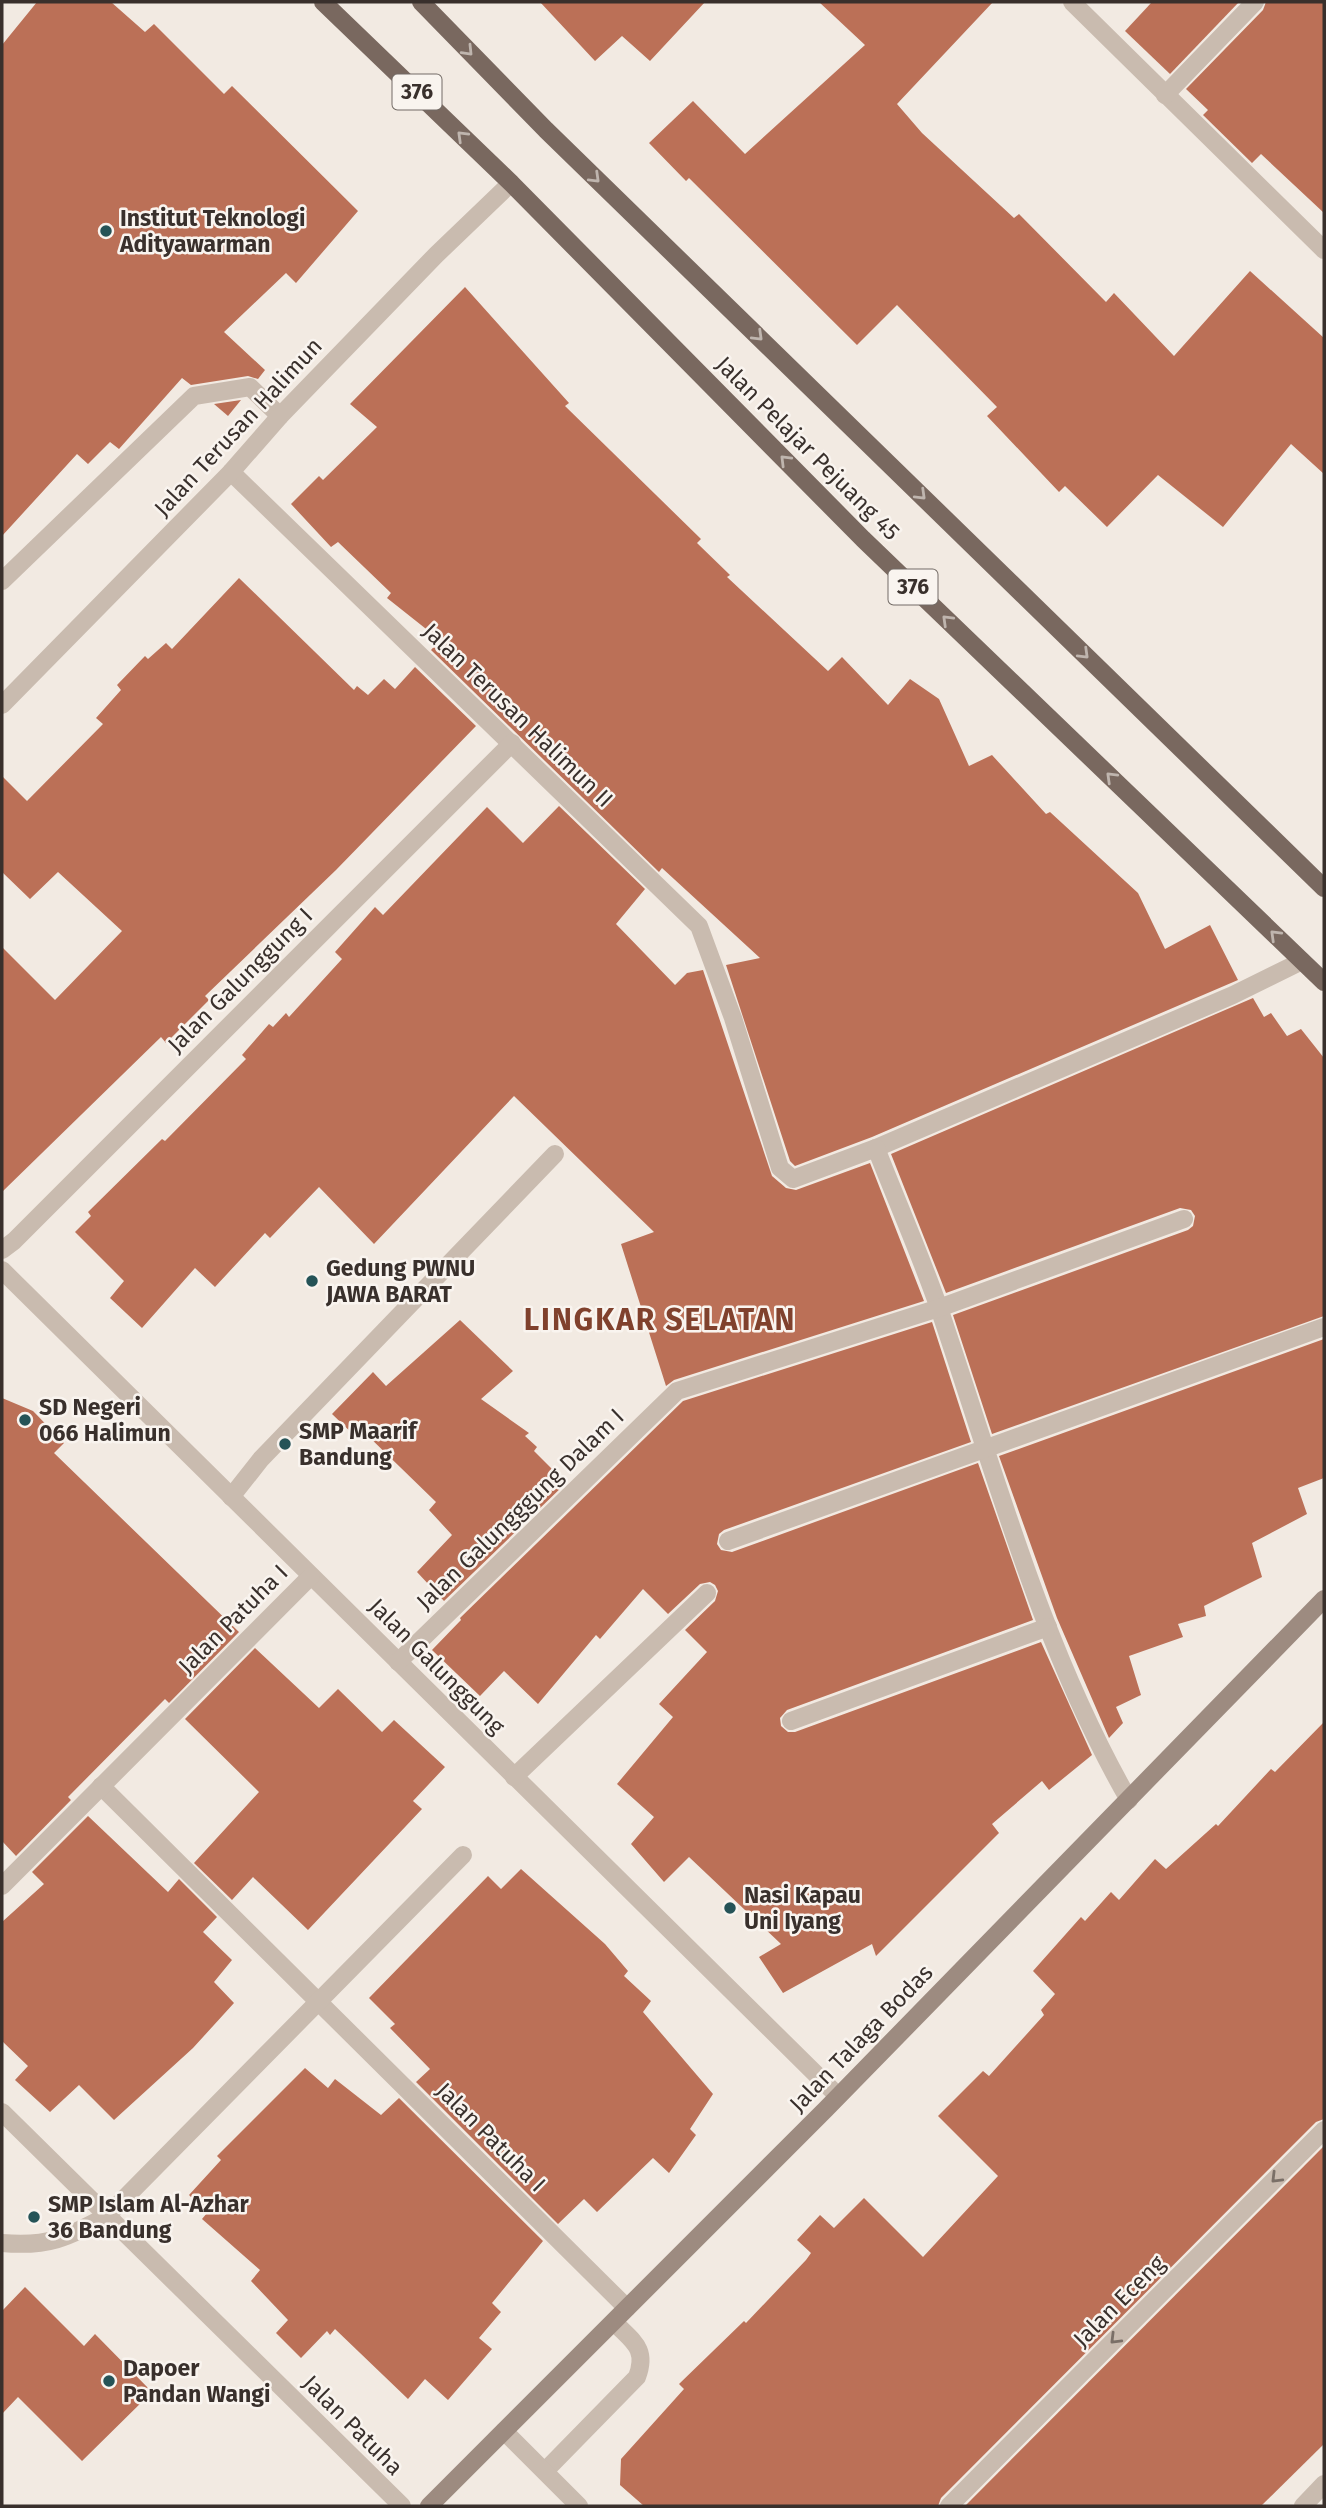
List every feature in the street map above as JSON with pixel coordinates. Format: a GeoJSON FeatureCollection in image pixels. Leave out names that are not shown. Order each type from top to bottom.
{"type":"FeatureCollection","features":[{"type":"Feature","properties":{"kind":"main road","name":"Jalan Pelajar Pejuang 45"},"geometry":{"type":"LineString","coordinates":[[323,2],[511,183],[863,539],[1324,982]]}},
{"type":"Feature","properties":{"kind":"main road","name":"Jalan Pelajar Pejuang 45"},"geometry":{"type":"LineString","coordinates":[[421,2],[556,140],[1324,888]]}},
{"type":"Feature","properties":{"kind":"street"},"geometry":{"type":"LineString","coordinates":[[1072,2],[1324,250]]}},
{"type":"Feature","properties":{"kind":"street"},"geometry":{"type":"LineString","coordinates":[[1165,94],[1255,2]]}},
{"type":"Feature","properties":{"kind":"street","name":"Jalan Terusan Halimun"},"geometry":{"type":"LineString","coordinates":[[2,703],[511,183]]}},
{"type":"Feature","properties":{"kind":"street"},"geometry":{"type":"LineString","coordinates":[[2,581],[194,396],[250,387],[280,416]]}},
{"type":"Feature","properties":{"kind":"street","name":"Jalan Terusan Halimun II"},"geometry":{"type":"LineString","coordinates":[[231,472],[699,926],[733,1018],[780,1168],[793,1179],[802,1178],[1233,995],[1302,961]]}},
{"type":"Feature","properties":{"kind":"street","name":"Jalan Galunggung I"},"geometry":{"type":"LineString","coordinates":[[2,1250],[512,743]]}},
{"type":"Feature","properties":{"kind":"street"},"geometry":{"type":"LineString","coordinates":[[876,1147],[939,1308],[1048,1627],[1129,1800]]}},
{"type":"Feature","properties":{"kind":"street"},"geometry":{"type":"LineString","coordinates":[[231,1497],[261,1459],[555,1154]]}},
{"type":"Feature","properties":{"kind":"street"},"geometry":{"type":"LineString","coordinates":[[939,1308],[1184,1219]]}},
{"type":"Feature","properties":{"kind":"street","name":"Jalan Galunggung"},"geometry":{"type":"LineString","coordinates":[[2,1270],[838,2096]]}},
{"type":"Feature","properties":{"kind":"street","name":"Jalan Galungggung Dalam I"},"geometry":{"type":"LineString","coordinates":[[398,1662],[677,1391],[939,1308]]}},
{"type":"Feature","properties":{"kind":"street"},"geometry":{"type":"LineString","coordinates":[[728,1541],[1324,1328]]}},
{"type":"Feature","properties":{"kind":"street","name":"Jalan Patuha I"},"geometry":{"type":"LineString","coordinates":[[2,1886],[311,1576]]}},
{"type":"Feature","properties":{"kind":"street"},"geometry":{"type":"LineString","coordinates":[[514,1777],[707,1593]]}},
{"type":"Feature","properties":{"kind":"street","name":"Jalan Talaga Bodas"},"geometry":{"type":"LineString","coordinates":[[429,2506],[838,2096],[1324,1599]]}},
{"type":"Feature","properties":{"kind":"street"},"geometry":{"type":"LineString","coordinates":[[791,1720],[1048,1627]]}},
{"type":"Feature","properties":{"kind":"street","name":"Jalan Patuha I"},"geometry":{"type":"LineString","coordinates":[[100,1786],[627,2308]]}},
{"type":"Feature","properties":{"kind":"street"},"geometry":{"type":"LineString","coordinates":[[2,2242],[35,2245],[68,2237],[107,2216],[463,1855]]}},
{"type":"Feature","properties":{"kind":"street","name":"Jalan Patuha"},"geometry":{"type":"LineString","coordinates":[[2,2112],[402,2506]]}},
{"type":"Feature","properties":{"kind":"street","name":"Jalan Eceng"},"geometry":{"type":"LineString","coordinates":[[949,2506],[1324,2130]]}},
{"type":"Feature","properties":{"kind":"street"},"geometry":{"type":"LineString","coordinates":[[545,2471],[637,2377],[642,2364],[641,2350],[614,2322]]}},
{"type":"Feature","properties":{"kind":"street"},"geometry":{"type":"LineString","coordinates":[[504,2431],[579,2506]]}},
{"type":"Feature","properties":{"kind":"street"},"geometry":{"type":"LineString","coordinates":[[1303,2506],[1324,2484]]}},
{"type":"Feature","properties":{"kind":"building"},"geometry":{"type":"Polygon","coordinates":[[[37,2],[111,2],[145,32],[154,24],[224,94],[232,86],[358,211],[296,283],[286,273],[224,332],[265,370],[258,379],[248,376],[191,385],[182,378],[119,449],[110,442],[88,464],[77,454],[2,536],[2,45],[37,2]]]}},
{"type":"Feature","properties":{"kind":"building"},"geometry":{"type":"Polygon","coordinates":[[[540,2],[705,2],[650,61],[622,36],[595,61],[540,2]]]}},
{"type":"Feature","properties":{"kind":"building"},"geometry":{"type":"Polygon","coordinates":[[[819,2],[993,2],[897,104],[922,133],[1014,218],[1019,214],[1106,302],[1114,293],[1174,356],[1250,271],[1324,338],[1324,474],[1291,444],[1223,527],[1158,475],[1107,527],[1065,486],[1059,492],[987,416],[997,407],[897,305],[857,345],[689,178],[686,181],[649,143],[693,101],[745,154],[865,45],[819,2]]]}},
{"type":"Feature","properties":{"kind":"building"},"geometry":{"type":"Polygon","coordinates":[[[1152,2],[1239,2],[1170,74],[1125,31],[1152,2]]]}},
{"type":"Feature","properties":{"kind":"building"},"geometry":{"type":"Polygon","coordinates":[[[1266,2],[1324,2],[1324,213],[1261,154],[1252,163],[1203,115],[1208,110],[1186,89],[1263,10],[1266,2]]]}},
{"type":"Feature","properties":{"kind":"building"},"geometry":{"type":"Polygon","coordinates":[[[465,287],[569,403],[565,406],[701,539],[697,543],[730,575],[727,577],[828,671],[842,657],[888,705],[910,679],[939,699],[969,766],[992,755],[1046,814],[1050,812],[1138,893],[1165,949],[1210,925],[1238,980],[872,1137],[795,1166],[790,1161],[726,965],[760,958],[662,868],[659,872],[431,650],[440,640],[387,598],[391,593],[338,542],[331,547],[291,504],[319,476],[323,480],[377,427],[350,404],[465,287]]]}},
{"type":"Feature","properties":{"kind":"building"},"geometry":{"type":"Polygon","coordinates":[[[241,400],[228,416],[214,404],[241,400]]]}},
{"type":"Feature","properties":{"kind":"building"},"geometry":{"type":"Polygon","coordinates":[[[239,578],[354,690],[357,686],[368,695],[384,679],[395,689],[415,667],[476,726],[336,870],[205,996],[209,1000],[166,1043],[161,1037],[2,1192],[2,947],[55,1000],[122,931],[58,872],[30,899],[2,872],[2,776],[27,801],[103,724],[96,718],[121,690],[117,685],[145,656],[148,659],[166,643],[172,649],[239,578]]]}},
{"type":"Feature","properties":{"kind":"building"},"geometry":{"type":"Polygon","coordinates":[[[559,806],[645,889],[616,924],[675,985],[687,973],[703,970],[772,1176],[786,1188],[796,1190],[870,1163],[924,1301],[674,1380],[666,1386],[621,1244],[654,1232],[514,1096],[374,1244],[319,1187],[270,1238],[265,1233],[215,1287],[195,1268],[142,1328],[110,1298],[124,1281],[75,1232],[91,1216],[88,1212],[162,1139],[165,1141],[246,1059],[242,1055],[269,1024],[273,1027],[286,1013],[289,1017],[342,959],[335,952],[375,907],[383,915],[487,807],[523,843],[559,806]]]}},
{"type":"Feature","properties":{"kind":"building"},"geometry":{"type":"Polygon","coordinates":[[[1253,998],[1264,1017],[1271,1013],[1287,1036],[1301,1029],[1324,1058],[1324,1316],[992,1434],[953,1315],[1188,1230],[1193,1226],[1195,1216],[1191,1210],[1180,1208],[946,1293],[891,1154],[1253,998]]]}},
{"type":"Feature","properties":{"kind":"building"},"geometry":{"type":"Polygon","coordinates":[[[460,1320],[513,1371],[481,1399],[529,1433],[525,1436],[537,1447],[534,1451],[566,1483],[444,1601],[417,1572],[452,1535],[429,1510],[436,1502],[365,1433],[358,1439],[332,1414],[373,1372],[386,1386],[460,1320]]]}},
{"type":"Feature","properties":{"kind":"building"},"geometry":{"type":"Polygon","coordinates":[[[932,1322],[971,1442],[724,1530],[719,1534],[717,1544],[721,1550],[732,1552],[978,1463],[1033,1620],[787,1710],[780,1718],[781,1726],[788,1732],[795,1732],[1041,1642],[1092,1755],[1049,1790],[1042,1781],[992,1824],[999,1833],[876,1956],[872,1944],[783,1993],[759,1957],[781,1944],[689,1857],[664,1882],[631,1844],[654,1817],[617,1784],[673,1717],[659,1704],[707,1652],[685,1630],[715,1601],[718,1591],[715,1585],[710,1582],[700,1584],[668,1614],[643,1589],[600,1639],[596,1635],[538,1704],[504,1671],[480,1696],[432,1650],[460,1618],[683,1401],[932,1322]]]}},
{"type":"Feature","properties":{"kind":"building"},"geometry":{"type":"Polygon","coordinates":[[[1324,1339],[1324,1478],[1298,1488],[1307,1514],[1252,1543],[1262,1577],[1204,1606],[1206,1616],[1178,1624],[1183,1637],[1129,1656],[1141,1695],[1116,1707],[1123,1723],[1109,1738],[1057,1618],[999,1456],[1324,1339]]]}},
{"type":"Feature","properties":{"kind":"building"},"geometry":{"type":"Polygon","coordinates":[[[2,1398],[33,1411],[64,1443],[54,1453],[239,1632],[169,1703],[165,1699],[68,1797],[71,1800],[16,1856],[2,1841],[2,1398]]]}},
{"type":"Feature","properties":{"kind":"building"},"geometry":{"type":"Polygon","coordinates":[[[255,1648],[319,1708],[338,1689],[382,1732],[394,1720],[445,1767],[413,1801],[422,1809],[308,1930],[253,1877],[232,1900],[194,1863],[259,1792],[185,1719],[255,1648]]]}},
{"type":"Feature","properties":{"kind":"building"},"geometry":{"type":"Polygon","coordinates":[[[1324,1722],[1324,2119],[1316,2122],[941,2498],[938,2506],[644,2506],[620,2485],[621,2459],[684,2389],[679,2384],[744,2321],[746,2323],[806,2260],[811,2253],[797,2240],[820,2215],[834,2228],[864,2198],[923,2257],[998,2176],[938,2116],[983,2071],[989,2076],[1044,2015],[1041,2010],[1055,1994],[1033,1971],[1081,1917],[1085,1921],[1111,1892],[1119,1900],[1155,1859],[1166,1869],[1216,1824],[1218,1826],[1271,1769],[1275,1772],[1324,1722]]]}},
{"type":"Feature","properties":{"kind":"building"},"geometry":{"type":"Polygon","coordinates":[[[88,1816],[168,1892],[179,1879],[217,1917],[203,1932],[232,1960],[214,1982],[234,2003],[193,2048],[114,2120],[79,2085],[50,2112],[15,2080],[28,2066],[2,2041],[2,1922],[44,1884],[32,1872],[88,1816]]]}},
{"type":"Feature","properties":{"kind":"building"},"geometry":{"type":"Polygon","coordinates":[[[521,1869],[605,1944],[628,1971],[624,1976],[651,2001],[643,2012],[713,2094],[690,2129],[696,2135],[669,2173],[653,2158],[597,2212],[584,2199],[558,2224],[416,2082],[430,2069],[390,2028],[395,2024],[369,1998],[488,1876],[501,1889],[521,1869]]]}},
{"type":"Feature","properties":{"kind":"building"},"geometry":{"type":"Polygon","coordinates":[[[305,2068],[328,2088],[335,2079],[381,2115],[399,2098],[543,2241],[492,2303],[501,2312],[479,2338],[492,2349],[448,2400],[425,2379],[408,2399],[335,2329],[330,2335],[327,2331],[301,2358],[276,2333],[288,2320],[251,2281],[260,2270],[202,2219],[207,2213],[189,2195],[221,2160],[217,2156],[305,2068]]]}},
{"type":"Feature","properties":{"kind":"building"},"geometry":{"type":"Polygon","coordinates":[[[1324,2146],[1324,2444],[1261,2506],[965,2506],[1324,2146]]]}},
{"type":"Feature","properties":{"kind":"building"},"geometry":{"type":"Polygon","coordinates":[[[25,2287],[84,2346],[95,2334],[152,2392],[82,2461],[18,2397],[2,2414],[2,2311],[25,2287]]]}},
{"type":"Feature","properties":{"kind":"place","name":"Institut Teknologi Adityawarman"},"geometry":{"type":"Point","coordinates":[106,231]}},
{"type":"Feature","properties":{"kind":"place","name":"Gedung PWNU JAWA BARAT"},"geometry":{"type":"Point","coordinates":[312,1281]}},
{"type":"Feature","properties":{"kind":"place","name":"SD Negeri 066 Halimun"},"geometry":{"type":"Point","coordinates":[25,1420]}},
{"type":"Feature","properties":{"kind":"place","name":"SMP Maarif Bandung"},"geometry":{"type":"Point","coordinates":[285,1444]}},
{"type":"Feature","properties":{"kind":"place","name":"Nasi Kapau Uni Iyang"},"geometry":{"type":"Point","coordinates":[730,1908]}},
{"type":"Feature","properties":{"kind":"place","name":"SMP Islam Al-Azhar 36 Bandung"},"geometry":{"type":"Point","coordinates":[34,2217]}},
{"type":"Feature","properties":{"kind":"place","name":"Dapoer Pandan Wangi"},"geometry":{"type":"Point","coordinates":[109,2381]}},
{"type":"Feature","properties":{"kind":"district","name":"LINGKAR SELATAN"},"geometry":{"type":"Point","coordinates":[660,1320]}}]}
